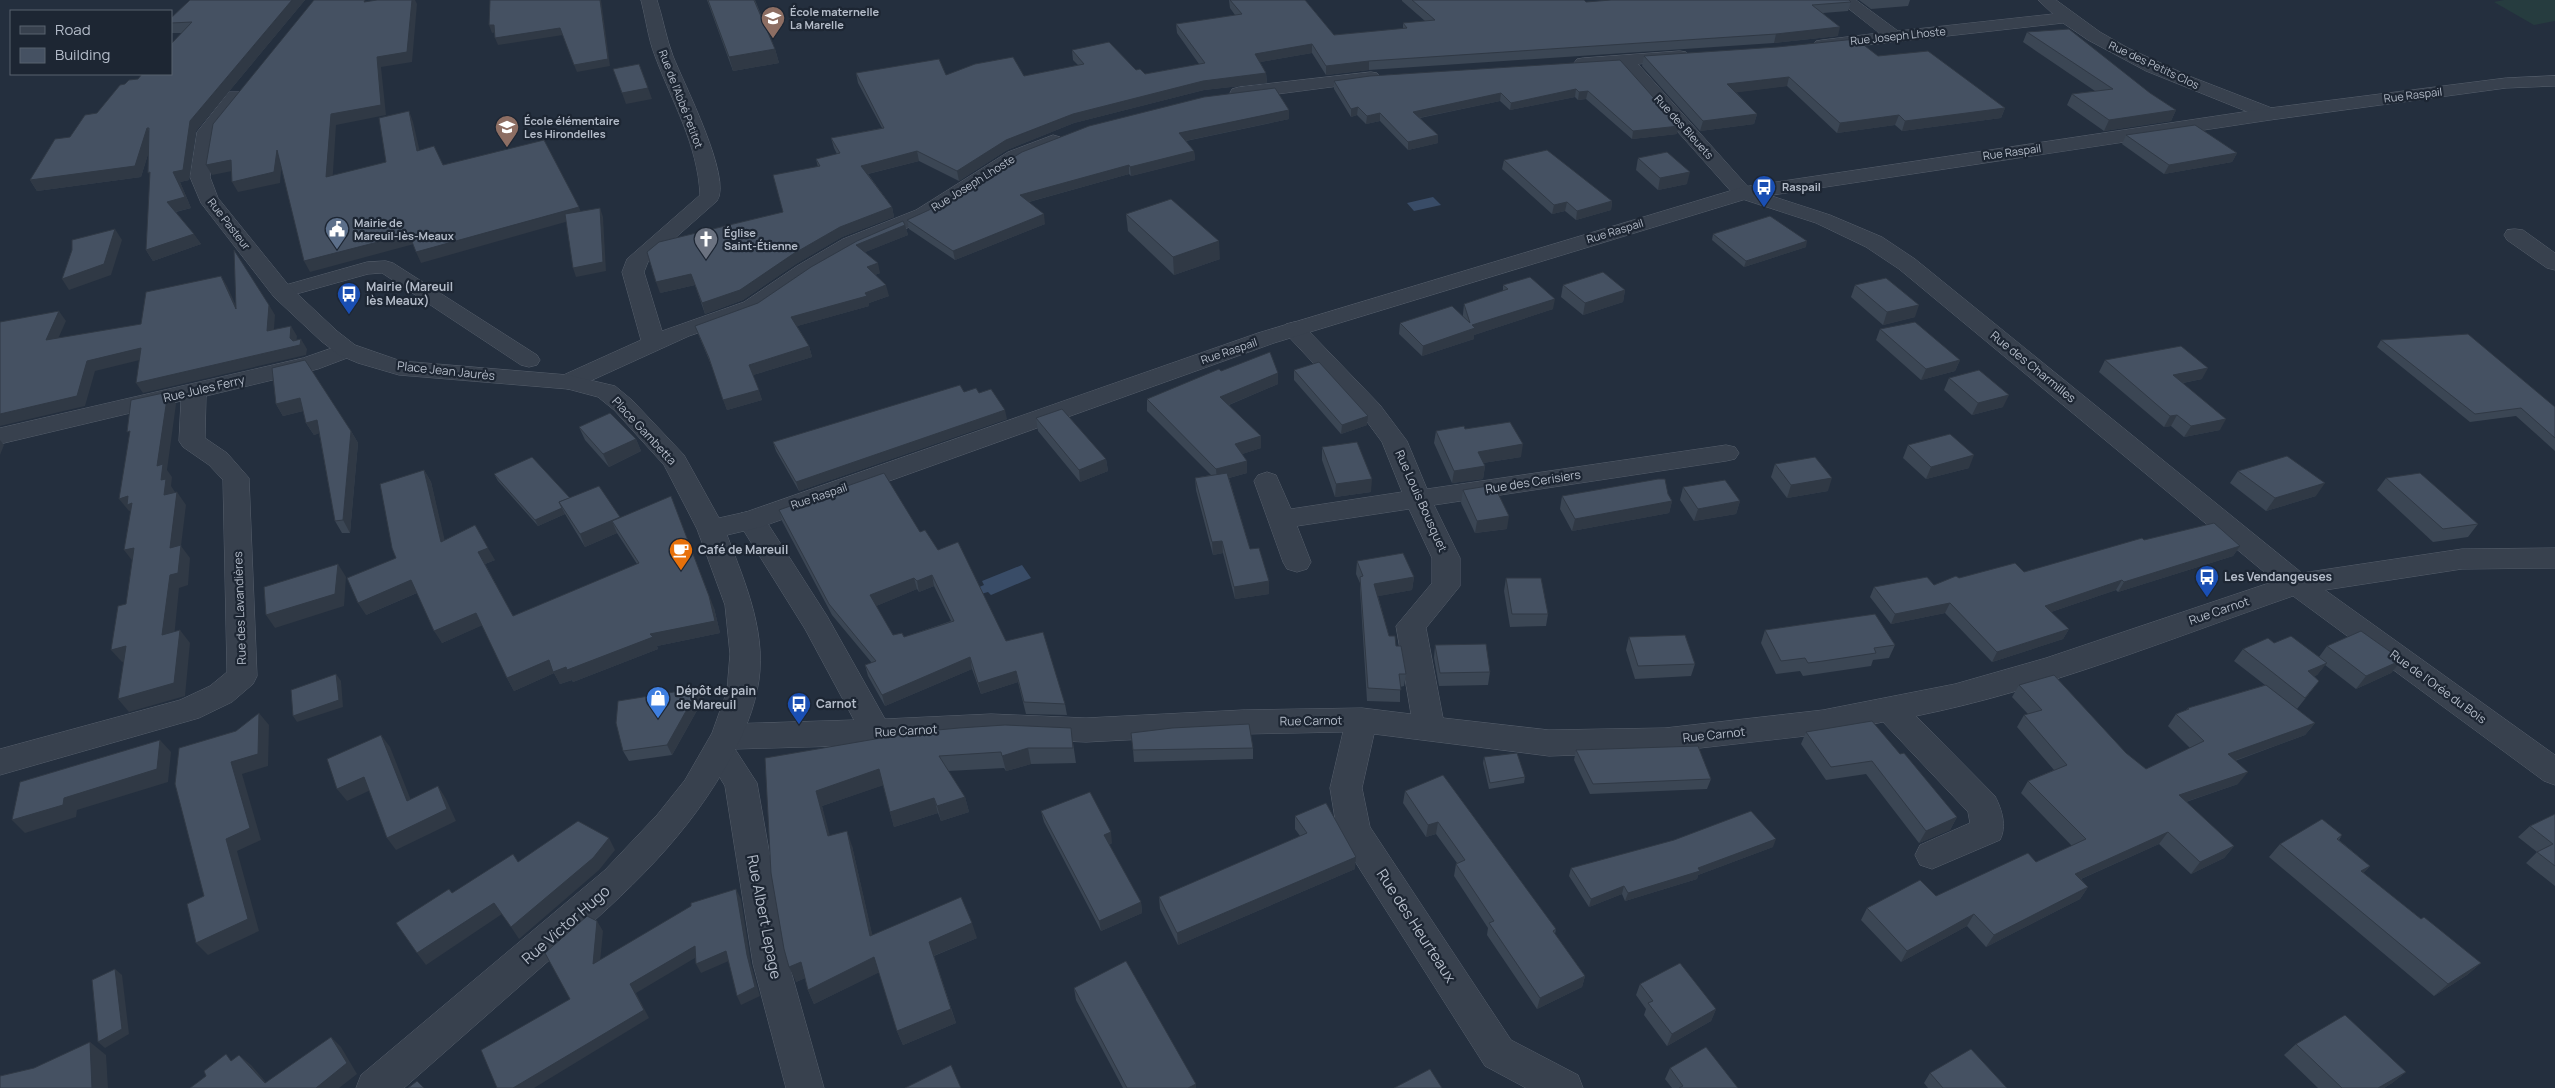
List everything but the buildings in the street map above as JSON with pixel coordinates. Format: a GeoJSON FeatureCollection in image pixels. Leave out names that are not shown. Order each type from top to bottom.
{"type":"FeatureCollection","features":[{"type":"Feature","properties":{"kind":"street","name":"Rue de l'Abbé Petitot"},"geometry":{"type":"LineString","coordinates":[[649,0],[664,55],[691,121],[710,183],[710,197],[638,259],[633,272],[653,342]]}},
{"type":"Feature","properties":{"kind":"street"},"geometry":{"type":"LineString","coordinates":[[1846,0],[1894,37]]}},
{"type":"Feature","properties":{"kind":"street","name":"Rue des Petits Clos"},"geometry":{"type":"LineString","coordinates":[[2046,0],[2064,18],[2093,36],[2161,70],[2270,114]]}},
{"type":"Feature","properties":{"kind":"street","name":"Rue Joseph Lhoste"},"geometry":{"type":"LineString","coordinates":[[1802,47],[2064,18]]}},
{"type":"Feature","properties":{"kind":"street"},"geometry":{"type":"LineString","coordinates":[[1567,64],[1699,55]]}},
{"type":"Feature","properties":{"kind":"street","name":"Rue des Bleuets"},"geometry":{"type":"LineString","coordinates":[[1624,60],[1743,193]]}},
{"type":"Feature","properties":{"kind":"street"},"geometry":{"type":"LineString","coordinates":[[1222,96],[1303,84],[1388,76]]}},
{"type":"Feature","properties":{"kind":"street","name":"Rue Pasteur"},"geometry":{"type":"LineString","coordinates":[[249,80],[207,132],[200,177],[208,199],[267,272]]}},
{"type":"Feature","properties":{"kind":"street","name":"Rue Raspail"},"geometry":{"type":"LineString","coordinates":[[711,529],[751,520],[1294,329],[1743,193],[2270,114],[2506,83],[2555,81]]}},
{"type":"Feature","properties":{"kind":"street","name":"Rue Joseph Lhoste"},"geometry":{"type":"LineString","coordinates":[[568,382],[653,342],[752,307],[805,271],[851,244],[922,214],[1015,156],[1073,133]]}},
{"type":"Feature","properties":{"kind":"street","name":"Rue des Charmilles"},"geometry":{"type":"LineString","coordinates":[[1743,193],[1823,219],[1874,242],[1908,264],[2297,584]]}},
{"type":"Feature","properties":{"kind":"street"},"geometry":{"type":"LineString","coordinates":[[2515,235],[2555,263]]}},
{"type":"Feature","properties":{"kind":"street"},"geometry":{"type":"LineString","coordinates":[[282,292],[367,268],[386,267],[529,360]]}},
{"type":"Feature","properties":{"kind":"street","name":"Place Jean Jaurès"},"geometry":{"type":"LineString","coordinates":[[267,272],[282,292],[329,336],[347,350],[399,368],[568,382]]}},
{"type":"Feature","properties":{"kind":"street","name":"Rue Louis Bousquet"},"geometry":{"type":"LineString","coordinates":[[1294,329],[1371,410],[1394,441],[1418,499],[1446,558],[1446,586],[1411,626],[1429,728]]}},
{"type":"Feature","properties":{"kind":"street","name":"Rue Jules Ferry"},"geometry":{"type":"LineString","coordinates":[[0,436],[310,364],[347,350]]}},
{"type":"Feature","properties":{"kind":"street","name":"Place Gambetta"},"geometry":{"type":"LineString","coordinates":[[568,382],[606,391],[622,405],[675,461],[711,529],[739,604],[745,654],[742,692],[723,743]]}},
{"type":"Feature","properties":{"kind":"street","name":"Rue des Lavandières"},"geometry":{"type":"LineString","coordinates":[[0,762],[188,710],[221,694],[242,676],[236,478],[218,459],[192,441],[194,391]]}},
{"type":"Feature","properties":{"kind":"street","name":"Rue des Cerisiers"},"geometry":{"type":"LineString","coordinates":[[1282,519],[1726,453]]}},
{"type":"Feature","properties":{"kind":"street"},"geometry":{"type":"LineString","coordinates":[[1267,481],[1297,562]]}},
{"type":"Feature","properties":{"kind":"street"},"geometry":{"type":"LineString","coordinates":[[751,520],[817,624],[877,732]]}},
{"type":"Feature","properties":{"kind":"street","name":"Rue Carnot"},"geometry":{"type":"LineString","coordinates":[[723,743],[750,737],[991,726],[1086,730],[1243,722],[1362,720],[1549,743],[1665,740],[1823,722],[1955,696],[2050,668],[2297,584],[2462,559],[2555,558]]}},
{"type":"Feature","properties":{"kind":"street","name":"Rue de l'Orée du Bois"},"geometry":{"type":"LineString","coordinates":[[2297,584],[2555,772]]}},
{"type":"Feature","properties":{"kind":"street"},"geometry":{"type":"LineString","coordinates":[[1891,710],[1983,806],[1988,830],[1932,855]]}},
{"type":"Feature","properties":{"kind":"street","name":"Rue des Heurteaux"},"geometry":{"type":"LineString","coordinates":[[1362,720],[1346,788],[1354,831],[1498,1053],[1564,1088]]}},
{"type":"Feature","properties":{"kind":"street","name":"Rue Victor Hugo"},"geometry":{"type":"LineString","coordinates":[[376,1088],[617,880],[669,825],[696,789],[723,743]]}},
{"type":"Feature","properties":{"kind":"street","name":"Rue Albert Lepage"},"geometry":{"type":"LineString","coordinates":[[723,743],[741,782],[771,964],[805,1088]]}},
{"type":"Feature","properties":{"kind":"green space"},"geometry":{"type":"Polygon","coordinates":[[[2504,0],[2555,0],[2555,21],[2534,25],[2494,2],[2504,0]]]}},
{"type":"Feature","properties":{"kind":"water"},"geometry":{"type":"Polygon","coordinates":[[[1433,197],[1441,205],[1414,211],[1407,203],[1433,197]]]}},
{"type":"Feature","properties":{"kind":"water"},"geometry":{"type":"Polygon","coordinates":[[[1022,565],[1031,578],[991,595],[988,592],[981,594],[977,588],[984,585],[982,581],[1022,565]]]}},
{"type":"Feature","properties":{"kind":"place","name":"École maternelle La Marelle"},"geometry":{"type":"Point","coordinates":[773,39]}},
{"type":"Feature","properties":{"kind":"place","name":"École élémentaire Les Hirondelles"},"geometry":{"type":"Point","coordinates":[507,148]}},
{"type":"Feature","properties":{"kind":"place","name":"Raspail"},"geometry":{"type":"Point","coordinates":[1764,208]}},
{"type":"Feature","properties":{"kind":"place","name":"Mairie de Mareuil-lès-Meaux"},"geometry":{"type":"Point","coordinates":[337,250]}},
{"type":"Feature","properties":{"kind":"place","name":"Église Saint-Étienne"},"geometry":{"type":"Point","coordinates":[706,260]}},
{"type":"Feature","properties":{"kind":"place","name":"Mairie (Mareuil lès Meaux)"},"geometry":{"type":"Point","coordinates":[349,315]}},
{"type":"Feature","properties":{"kind":"place","name":"Café de Mareuil"},"geometry":{"type":"Point","coordinates":[681,571]}},
{"type":"Feature","properties":{"kind":"place","name":"Les Vendangeuses"},"geometry":{"type":"Point","coordinates":[2207,598]}},
{"type":"Feature","properties":{"kind":"place","name":"Dépôt de pain de Mareuil"},"geometry":{"type":"Point","coordinates":[658,719]}},
{"type":"Feature","properties":{"kind":"place","name":"Carnot"},"geometry":{"type":"Point","coordinates":[799,725]}}]}
